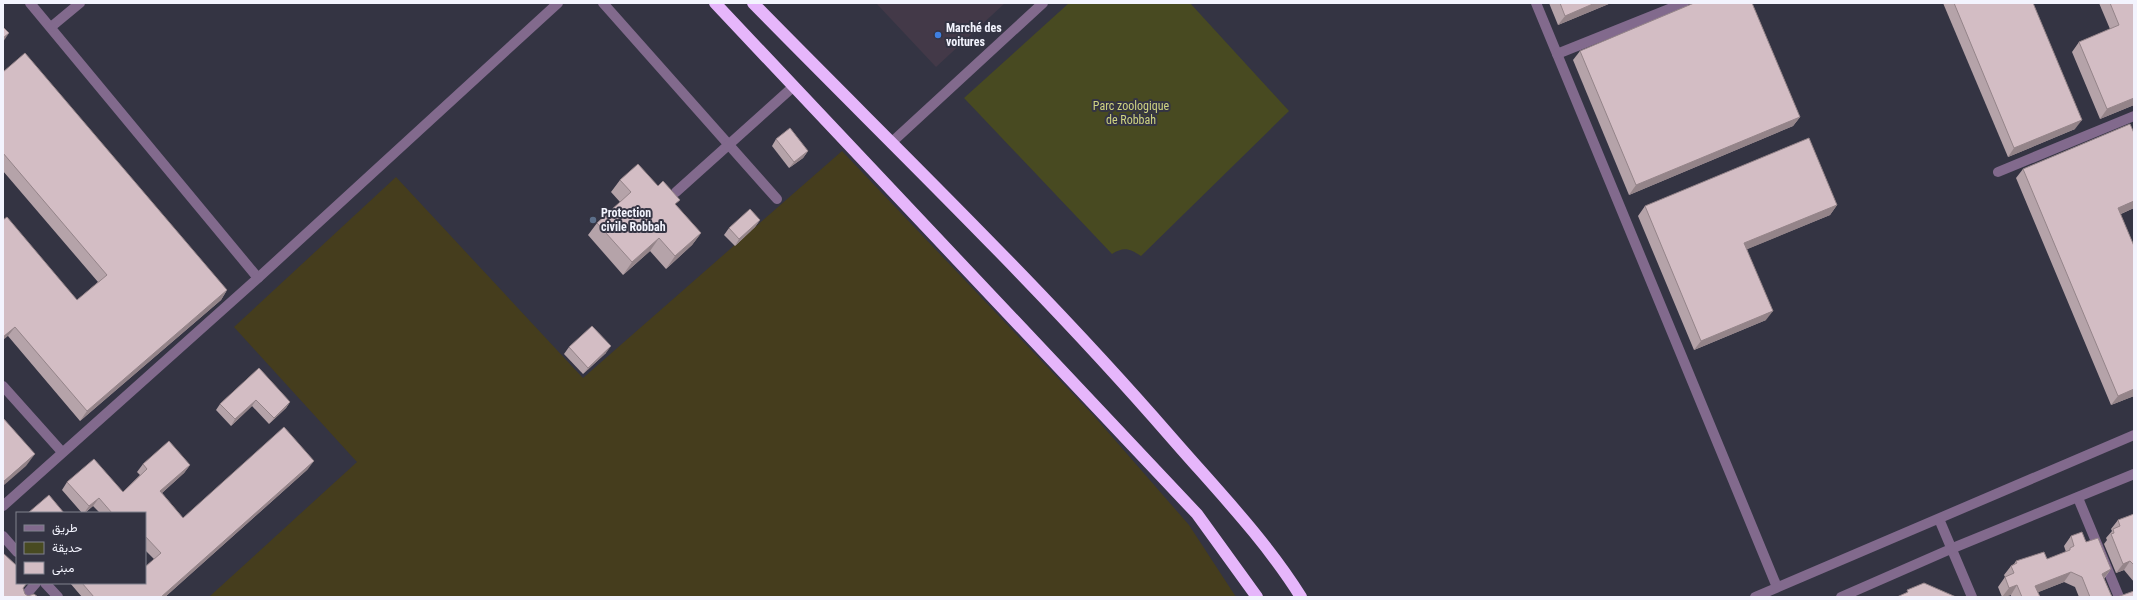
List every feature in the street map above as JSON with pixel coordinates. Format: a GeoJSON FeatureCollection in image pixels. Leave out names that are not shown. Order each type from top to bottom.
{"type":"FeatureCollection","features":[{"type":"Feature","properties":{"kind":"highway"},"geometry":{"type":"LineString","coordinates":[[715,3],[1197,514],[1257,597]]}},
{"type":"Feature","properties":{"kind":"highway"},"geometry":{"type":"LineString","coordinates":[[753,3],[1063,317],[1120,378],[1258,539],[1301,597]]}},
{"type":"Feature","properties":{"kind":"street"},"geometry":{"type":"LineString","coordinates":[[30,3],[258,278]]}},
{"type":"Feature","properties":{"kind":"street"},"geometry":{"type":"LineString","coordinates":[[51,27],[80,3]]}},
{"type":"Feature","properties":{"kind":"street"},"geometry":{"type":"LineString","coordinates":[[3,506],[258,278],[558,3]]}},
{"type":"Feature","properties":{"kind":"street"},"geometry":{"type":"LineString","coordinates":[[603,3],[777,199]]}},
{"type":"Feature","properties":{"kind":"street"},"geometry":{"type":"LineString","coordinates":[[891,143],[1043,3]]}},
{"type":"Feature","properties":{"kind":"street"},"geometry":{"type":"LineString","coordinates":[[1536,3],[1777,587]]}},
{"type":"Feature","properties":{"kind":"street"},"geometry":{"type":"LineString","coordinates":[[1557,54],[1684,3]]}},
{"type":"Feature","properties":{"kind":"street"},"geometry":{"type":"LineString","coordinates":[[676,192],[794,86]]}},
{"type":"Feature","properties":{"kind":"street"},"geometry":{"type":"LineString","coordinates":[[1998,172],[2134,116]]}},
{"type":"Feature","properties":{"kind":"street"},"geometry":{"type":"LineString","coordinates":[[3,386],[62,452]]}},
{"type":"Feature","properties":{"kind":"street"},"geometry":{"type":"LineString","coordinates":[[1755,597],[2134,435]]}},
{"type":"Feature","properties":{"kind":"street"},"geometry":{"type":"LineString","coordinates":[[1841,597],[1953,548],[2134,474]]}},
{"type":"Feature","properties":{"kind":"street"},"geometry":{"type":"LineString","coordinates":[[2078,498],[2119,597]]}},
{"type":"Feature","properties":{"kind":"street"},"geometry":{"type":"LineString","coordinates":[[1940,519],[1972,597]]}},
{"type":"Feature","properties":{"kind":"street"},"geometry":{"type":"LineString","coordinates":[[3,536],[16,551]]}},
{"type":"Feature","properties":{"kind":"street"},"geometry":{"type":"LineString","coordinates":[[24,597],[35,584]]}},
{"type":"Feature","properties":{"kind":"street"},"geometry":{"type":"LineString","coordinates":[[46,584],[58,597]]}},
{"type":"Feature","properties":{"kind":"shaded area","name":"Marché des voitures"},"geometry":{"type":"Polygon","coordinates":[[[876,3],[1005,3],[936,67],[876,3]]]}},
{"type":"Feature","properties":{"kind":"green space","name":"Parc zoologique de Robbah"},"geometry":{"type":"Polygon","coordinates":[[[1069,3],[1190,3],[1289,111],[1141,256],[1127,249],[1120,250],[1112,254],[964,98],[1069,3]]]}},
{"type":"Feature","properties":{"kind":"sand"},"geometry":{"type":"Polygon","coordinates":[[[842,151],[1094,416],[1189,525],[1236,597],[209,597],[357,462],[234,327],[396,177],[583,378],[842,151]]]}},
{"type":"Feature","properties":{"kind":"building"},"geometry":{"type":"Polygon","coordinates":[[[1560,3],[1595,3],[1565,16],[1560,3]]]}},
{"type":"Feature","properties":{"kind":"building"},"geometry":{"type":"Polygon","coordinates":[[[1694,3],[1752,3],[1800,117],[1636,185],[1580,51],[1694,3]]]}},
{"type":"Feature","properties":{"kind":"building"},"geometry":{"type":"Polygon","coordinates":[[[1954,3],[2033,3],[2082,120],[2014,148],[1954,3]]]}},
{"type":"Feature","properties":{"kind":"building"},"geometry":{"type":"Polygon","coordinates":[[[2110,3],[2134,3],[2134,98],[2107,109],[2079,42],[2119,25],[2110,3]]]}},
{"type":"Feature","properties":{"kind":"building"},"geometry":{"type":"Polygon","coordinates":[[[3,27],[9,33],[3,38],[3,27]]]}},
{"type":"Feature","properties":{"kind":"building"},"geometry":{"type":"Polygon","coordinates":[[[25,53],[227,290],[87,411],[15,327],[3,337],[3,220],[7,217],[77,300],[107,275],[3,153],[3,72],[25,53]]]}},
{"type":"Feature","properties":{"kind":"building"},"geometry":{"type":"Polygon","coordinates":[[[2130,124],[2134,133],[2134,201],[2118,208],[2134,246],[2134,389],[2118,396],[2023,169],[2130,124]]]}},
{"type":"Feature","properties":{"kind":"building"},"geometry":{"type":"Polygon","coordinates":[[[790,128],[808,151],[794,162],[776,139],[790,128]]]}},
{"type":"Feature","properties":{"kind":"building"},"geometry":{"type":"Polygon","coordinates":[[[1809,138],[1837,205],[1744,243],[1773,311],[1701,341],[1645,206],[1809,138]]]}},
{"type":"Feature","properties":{"kind":"building"},"geometry":{"type":"Polygon","coordinates":[[[638,164],[658,186],[663,181],[680,200],[675,204],[701,233],[675,256],[659,238],[632,262],[597,223],[631,192],[620,180],[638,164]]]}},
{"type":"Feature","properties":{"kind":"building"},"geometry":{"type":"Polygon","coordinates":[[[750,209],[760,220],[739,239],[729,228],[750,209]]]}},
{"type":"Feature","properties":{"kind":"building"},"geometry":{"type":"Polygon","coordinates":[[[592,326],[611,346],[588,368],[569,347],[592,326]]]}},
{"type":"Feature","properties":{"kind":"building"},"geometry":{"type":"Polygon","coordinates":[[[259,368],[290,402],[274,418],[256,400],[235,419],[220,404],[259,368]]]}},
{"type":"Feature","properties":{"kind":"building"},"geometry":{"type":"Polygon","coordinates":[[[3,418],[35,454],[3,482],[3,418]]]}},
{"type":"Feature","properties":{"kind":"building"},"geometry":{"type":"Polygon","coordinates":[[[284,427],[314,461],[161,597],[94,597],[83,584],[146,584],[146,566],[161,553],[146,537],[146,512],[111,512],[99,498],[89,506],[67,482],[94,459],[123,492],[147,469],[143,464],[169,441],[190,465],[160,491],[183,518],[284,427]]]}},
{"type":"Feature","properties":{"kind":"building"},"geometry":{"type":"Polygon","coordinates":[[[49,495],[63,512],[29,512],[49,495]]]}},
{"type":"Feature","properties":{"kind":"building"},"geometry":{"type":"Polygon","coordinates":[[[2134,514],[2134,565],[2130,561],[2123,564],[2111,534],[2114,533],[2113,529],[2120,526],[2118,520],[2134,514]]]}},
{"type":"Feature","properties":{"kind":"building"},"geometry":{"type":"Polygon","coordinates":[[[2082,532],[2086,542],[2098,538],[2111,569],[2102,574],[2112,597],[2090,597],[2082,577],[2071,572],[2035,586],[2040,597],[2022,597],[2017,585],[2009,588],[2005,577],[2014,573],[2011,566],[2017,563],[2016,561],[2044,552],[2047,559],[2070,550],[2070,548],[2074,546],[2071,536],[2082,532]]]}},
{"type":"Feature","properties":{"kind":"building"},"geometry":{"type":"Polygon","coordinates":[[[3,553],[16,565],[16,584],[26,584],[23,588],[25,594],[28,596],[34,594],[38,597],[3,597],[3,553]]]}},
{"type":"Feature","properties":{"kind":"building"},"geometry":{"type":"Polygon","coordinates":[[[1924,583],[1956,597],[1897,597],[1908,592],[1907,590],[1924,583]]]}},
{"type":"Feature","properties":{"kind":"building"},"geometry":{"type":"Polygon","coordinates":[[[2134,591],[2134,597],[2117,597],[2134,591]]]}},
{"type":"Feature","properties":{"kind":"place","name":"Marché des voitures"},"geometry":{"type":"Point","coordinates":[938,35]}},
{"type":"Feature","properties":{"kind":"place","name":"Protection civile Robbah"},"geometry":{"type":"Point","coordinates":[593,220]}}]}
